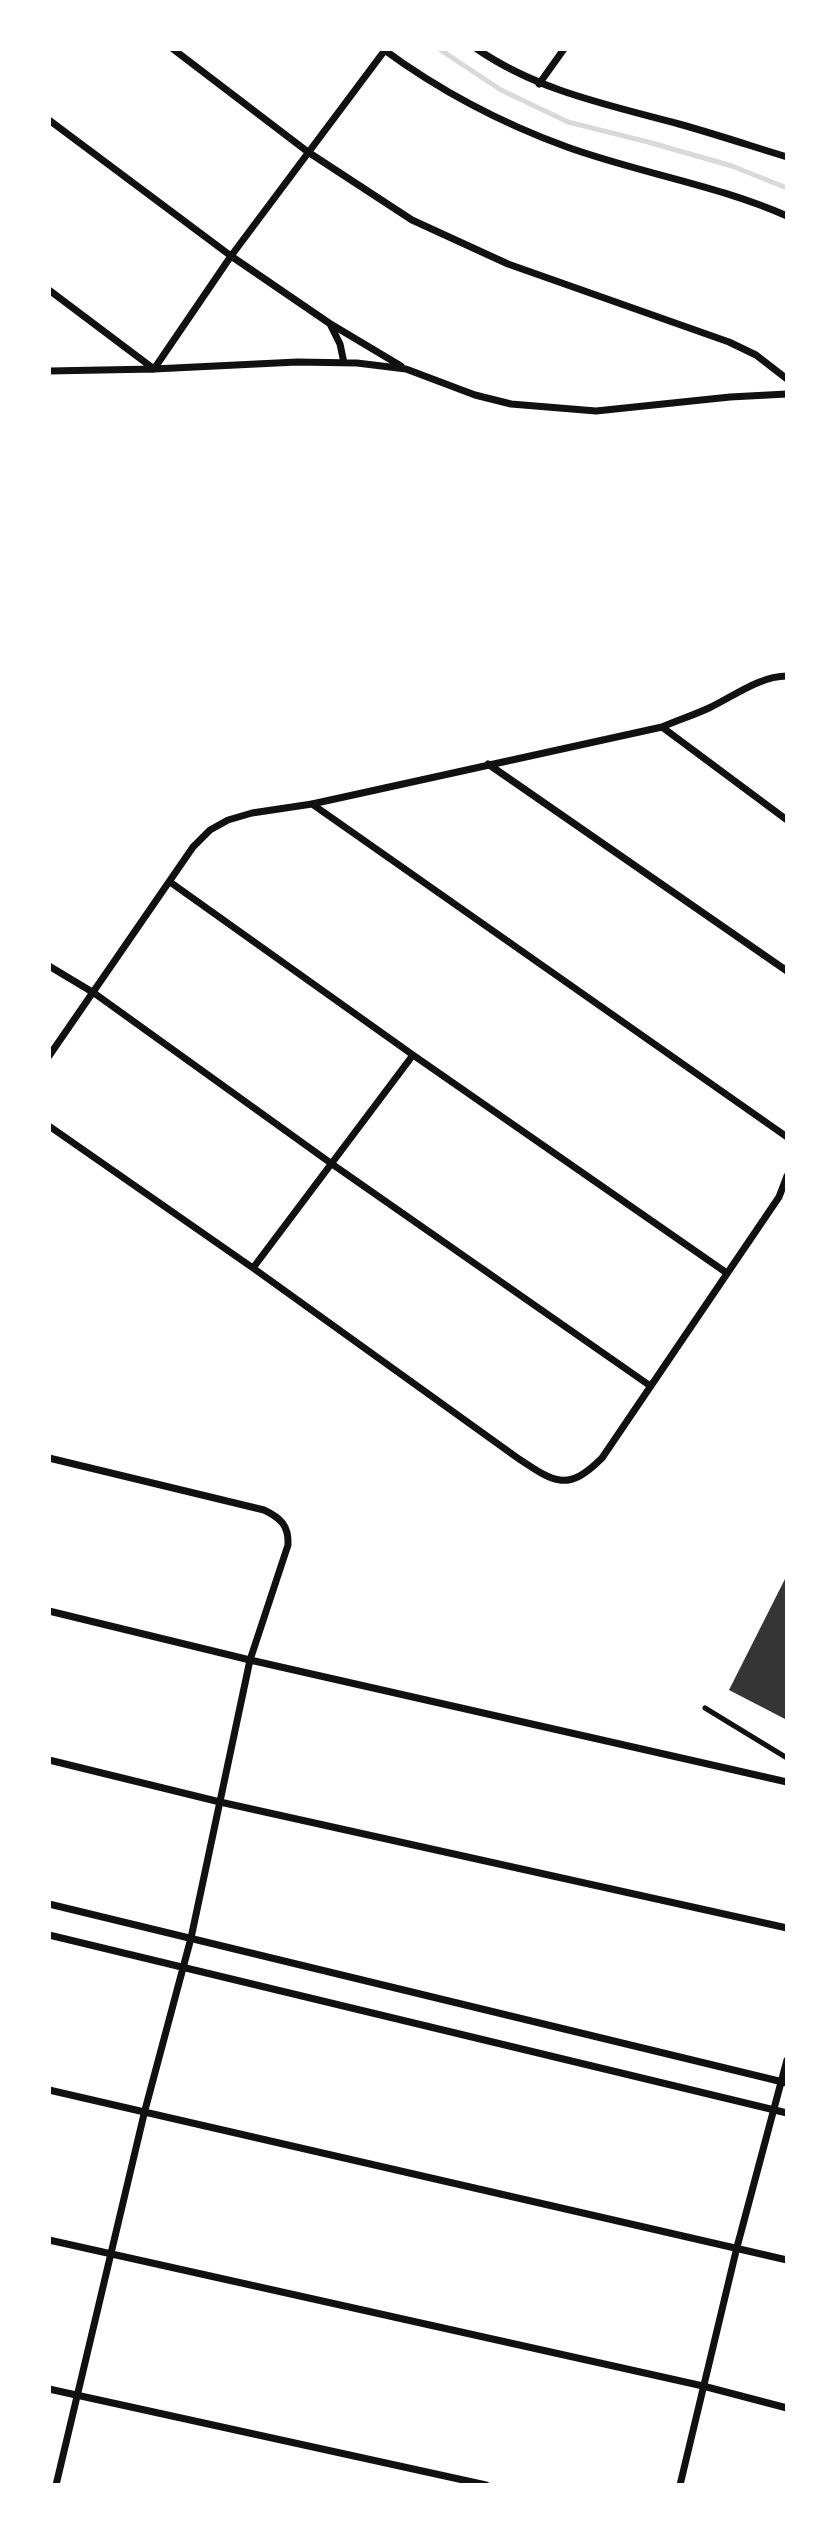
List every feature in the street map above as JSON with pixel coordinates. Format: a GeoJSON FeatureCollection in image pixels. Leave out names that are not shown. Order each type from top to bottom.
{"type":"FeatureCollection","features":[{"type":"Feature","properties":{"kind":"street"},"geometry":{"type":"LineString","coordinates":[[173,49],[307,152],[412,220],[508,264],[729,342],[755,355],[787,379]]}},
{"type":"Feature","properties":{"kind":"street"},"geometry":{"type":"LineString","coordinates":[[477,49],[539,83],[582,99],[682,125],[787,157]]}},
{"type":"Feature","properties":{"kind":"street"},"geometry":{"type":"LineString","coordinates":[[539,83],[564,49]]}},
{"type":"Feature","properties":{"kind":"street"},"geometry":{"type":"LineString","coordinates":[[154,369],[231,256],[384,50],[434,84],[516,126],[569,147],[684,181],[787,216]]}},
{"type":"Feature","properties":{"kind":"street"},"geometry":{"type":"LineString","coordinates":[[49,120],[231,256],[329,323],[406,369],[475,394],[511,404],[545,409],[596,411],[787,394]]}},
{"type":"Feature","properties":{"kind":"street"},"geometry":{"type":"LineString","coordinates":[[49,290],[154,369]]}},
{"type":"Feature","properties":{"kind":"street"},"geometry":{"type":"LineString","coordinates":[[329,323],[340,344],[344,363]]}},
{"type":"Feature","properties":{"kind":"street"},"geometry":{"type":"LineString","coordinates":[[49,370],[154,369],[297,362],[406,369]]}},
{"type":"Feature","properties":{"kind":"street"},"geometry":{"type":"LineString","coordinates":[[49,1056],[193,847],[210,830],[228,820],[662,727],[753,685],[787,676]]}},
{"type":"Feature","properties":{"kind":"street"},"geometry":{"type":"LineString","coordinates":[[662,727],[787,820]]}},
{"type":"Feature","properties":{"kind":"street"},"geometry":{"type":"LineString","coordinates":[[488,764],[787,971]]}},
{"type":"Feature","properties":{"kind":"street"},"geometry":{"type":"LineString","coordinates":[[312,804],[787,1137]]}},
{"type":"Feature","properties":{"kind":"street"},"geometry":{"type":"LineString","coordinates":[[170,882],[412,1055],[727,1273]]}},
{"type":"Feature","properties":{"kind":"street"},"geometry":{"type":"LineString","coordinates":[[49,966],[94,993],[331,1164],[649,1385]]}},
{"type":"Feature","properties":{"kind":"street"},"geometry":{"type":"LineString","coordinates":[[253,1268],[412,1055]]}},
{"type":"Feature","properties":{"kind":"street"},"geometry":{"type":"LineString","coordinates":[[49,1126],[549,1479],[562,1482],[588,1472],[602,1458],[779,1196],[787,1176]]}},
{"type":"Feature","properties":{"kind":"street"},"geometry":{"type":"LineString","coordinates":[[49,1458],[264,1510],[277,1516],[285,1524],[288,1535],[288,1545],[250,1660],[191,1938],[145,2110],[57,2485]]}},
{"type":"Feature","properties":{"kind":"street"},"geometry":{"type":"LineString","coordinates":[[49,1611],[250,1660],[787,1782]]}},
{"type":"Feature","properties":{"kind":"street"},"geometry":{"type":"LineString","coordinates":[[49,1760],[220,1802],[787,1928]]}},
{"type":"Feature","properties":{"kind":"street"},"geometry":{"type":"LineString","coordinates":[[49,1904],[784,2082]]}},
{"type":"Feature","properties":{"kind":"street"},"geometry":{"type":"LineString","coordinates":[[49,1935],[787,2113]]}},
{"type":"Feature","properties":{"kind":"street"},"geometry":{"type":"LineString","coordinates":[[680,2485],[737,2247],[774,2109],[784,2082],[787,2060]]}},
{"type":"Feature","properties":{"kind":"street"},"geometry":{"type":"LineString","coordinates":[[49,2090],[787,2260]]}},
{"type":"Feature","properties":{"kind":"street"},"geometry":{"type":"LineString","coordinates":[[49,2240],[703,2386],[787,2409]]}},
{"type":"Feature","properties":{"kind":"street"},"geometry":{"type":"LineString","coordinates":[[49,2389],[486,2485]]}},
{"type":"Feature","properties":{"kind":"lane"},"geometry":{"type":"LineString","coordinates":[[705,1708],[787,1758]]}},
{"type":"Feature","properties":{"kind":"building"},"geometry":{"type":"Polygon","coordinates":[[[787,1575],[787,1720],[729,1690],[787,1575]]]}},
{"type":"Feature","properties":{"kind":"waterway"},"geometry":{"type":"LineString","coordinates":[[439,49],[501,90],[568,122],[732,166],[787,188]]}}]}
